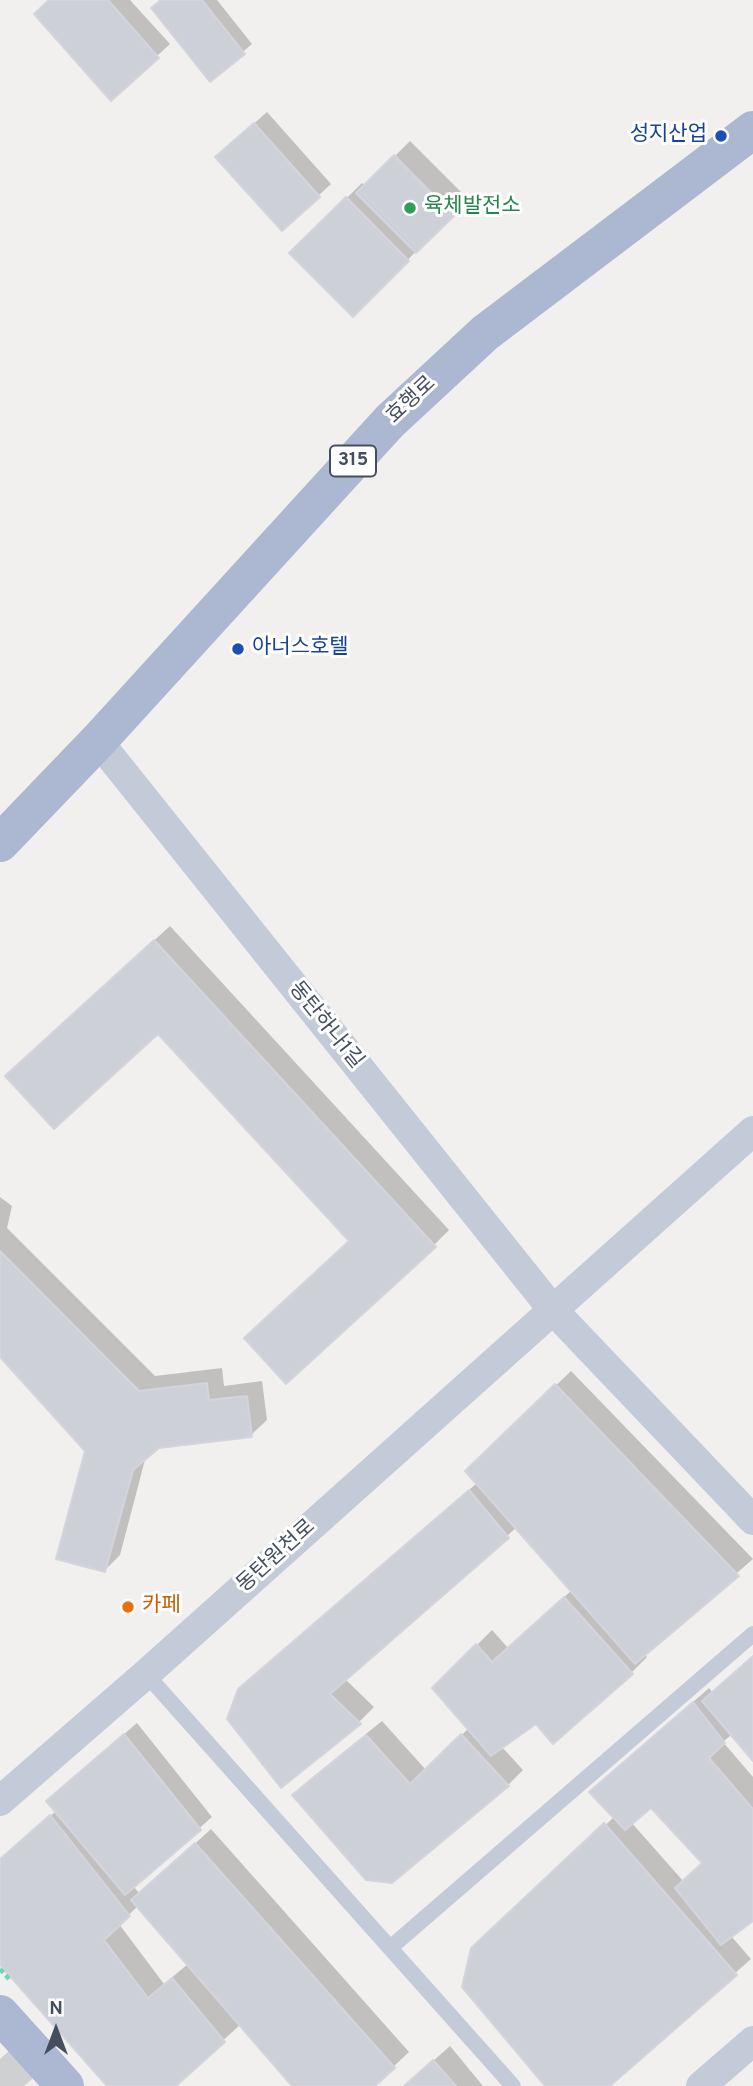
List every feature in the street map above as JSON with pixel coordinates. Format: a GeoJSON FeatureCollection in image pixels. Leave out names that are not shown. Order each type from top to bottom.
{"type":"FeatureCollection","features":[{"type":"Feature","properties":{"kind":"main road","name":"효행로"},"geometry":{"type":"LineString","coordinates":[[0,843],[98,741],[390,421],[485,332],[753,130]]}},
{"type":"Feature","properties":{"kind":"main road"},"geometry":{"type":"LineString","coordinates":[[0,2014],[65,2086]]}},
{"type":"Feature","properties":{"kind":"street","name":"동탄하나1길"},"geometry":{"type":"LineString","coordinates":[[98,741],[552,1310],[753,1520]]}},
{"type":"Feature","properties":{"kind":"street"},"geometry":{"type":"LineString","coordinates":[[552,1310],[753,1131]]}},
{"type":"Feature","properties":{"kind":"street","name":"동탄원천로"},"geometry":{"type":"LineString","coordinates":[[0,1801],[146,1674],[552,1310]]}},
{"type":"Feature","properties":{"kind":"street"},"geometry":{"type":"LineString","coordinates":[[701,2086],[753,2041]]}},
{"type":"Feature","properties":{"kind":"lane"},"geometry":{"type":"LineString","coordinates":[[390,1948],[753,1634]]}},
{"type":"Feature","properties":{"kind":"lane"},"geometry":{"type":"LineString","coordinates":[[146,1674],[513,2086]]}},
{"type":"Feature","properties":{"kind":"building"},"geometry":{"type":"Polygon","coordinates":[[[49,0],[108,0],[159,58],[111,101],[34,14],[49,0]]]}},
{"type":"Feature","properties":{"kind":"building"},"geometry":{"type":"Polygon","coordinates":[[[161,0],[202,0],[245,54],[210,82],[151,8],[161,0]]]}},
{"type":"Feature","properties":{"kind":"building"},"geometry":{"type":"Polygon","coordinates":[[[254,123],[320,197],[282,231],[215,157],[254,123]]]}},
{"type":"Feature","properties":{"kind":"building"},"geometry":{"type":"Polygon","coordinates":[[[394,155],[454,216],[416,253],[356,193],[394,155]]]}},
{"type":"Feature","properties":{"kind":"building"},"geometry":{"type":"Polygon","coordinates":[[[346,197],[409,261],[353,317],[289,253],[346,197]]]}},
{"type":"Feature","properties":{"kind":"building"},"geometry":{"type":"Polygon","coordinates":[[[154,940],[436,1247],[286,1384],[244,1338],[349,1241],[158,1034],[54,1129],[5,1076],[154,940]]]}},
{"type":"Feature","properties":{"kind":"building"},"geometry":{"type":"Polygon","coordinates":[[[0,1251],[139,1391],[207,1383],[209,1400],[247,1396],[252,1437],[159,1448],[133,1470],[105,1572],[56,1559],[85,1451],[0,1357],[0,1251]]]}},
{"type":"Feature","properties":{"kind":"building"},"geometry":{"type":"Polygon","coordinates":[[[555,1384],[739,1576],[635,1664],[465,1471],[555,1384]]]}},
{"type":"Feature","properties":{"kind":"building"},"geometry":{"type":"Polygon","coordinates":[[[469,1490],[509,1538],[330,1694],[361,1724],[281,1788],[227,1719],[238,1689],[469,1490]]]}},
{"type":"Feature","properties":{"kind":"building"},"geometry":{"type":"Polygon","coordinates":[[[564,1597],[633,1674],[553,1744],[536,1724],[491,1756],[432,1688],[476,1644],[492,1662],[564,1597]]]}},
{"type":"Feature","properties":{"kind":"building"},"geometry":{"type":"Polygon","coordinates":[[[753,1656],[753,1761],[702,1701],[753,1656]]]}},
{"type":"Feature","properties":{"kind":"building"},"geometry":{"type":"Polygon","coordinates":[[[693,1702],[725,1743],[709,1758],[753,1809],[753,1921],[721,1945],[675,1888],[702,1863],[651,1808],[625,1830],[589,1792],[693,1702]]]}},
{"type":"Feature","properties":{"kind":"building"},"geometry":{"type":"Polygon","coordinates":[[[124,1734],[201,1830],[125,1895],[46,1801],[124,1734]]]}},
{"type":"Feature","properties":{"kind":"building"},"geometry":{"type":"Polygon","coordinates":[[[461,1734],[509,1786],[392,1883],[366,1880],[292,1795],[366,1735],[410,1784],[461,1734]]]}},
{"type":"Feature","properties":{"kind":"building"},"geometry":{"type":"Polygon","coordinates":[[[50,1815],[130,1916],[104,1940],[148,1998],[172,1978],[225,2042],[176,2086],[107,2086],[0,1965],[0,1859],[50,1815]]]}},
{"type":"Feature","properties":{"kind":"building"},"geometry":{"type":"Polygon","coordinates":[[[604,1823],[737,1975],[610,2086],[545,2086],[462,1987],[471,1948],[604,1823]]]}},
{"type":"Feature","properties":{"kind":"building"},"geometry":{"type":"Polygon","coordinates":[[[195,1843],[395,2068],[375,2086],[292,2086],[131,1900],[195,1843]]]}},
{"type":"Feature","properties":{"kind":"building"},"geometry":{"type":"Polygon","coordinates":[[[433,2060],[456,2086],[404,2086],[433,2060]]]}},
{"type":"Feature","properties":{"kind":"tunnel"},"geometry":{"type":"LineString","coordinates":[[0,2059],[24,2086]]}},
{"type":"Feature","properties":{"kind":"place","name":"성지산업"},"geometry":{"type":"Point","coordinates":[721,136]}},
{"type":"Feature","properties":{"kind":"place","name":"육체발전소"},"geometry":{"type":"Point","coordinates":[410,208]}},
{"type":"Feature","properties":{"kind":"place","name":"아너스호텔"},"geometry":{"type":"Point","coordinates":[238,649]}},
{"type":"Feature","properties":{"kind":"place","name":"카페"},"geometry":{"type":"Point","coordinates":[128,1607]}}]}
